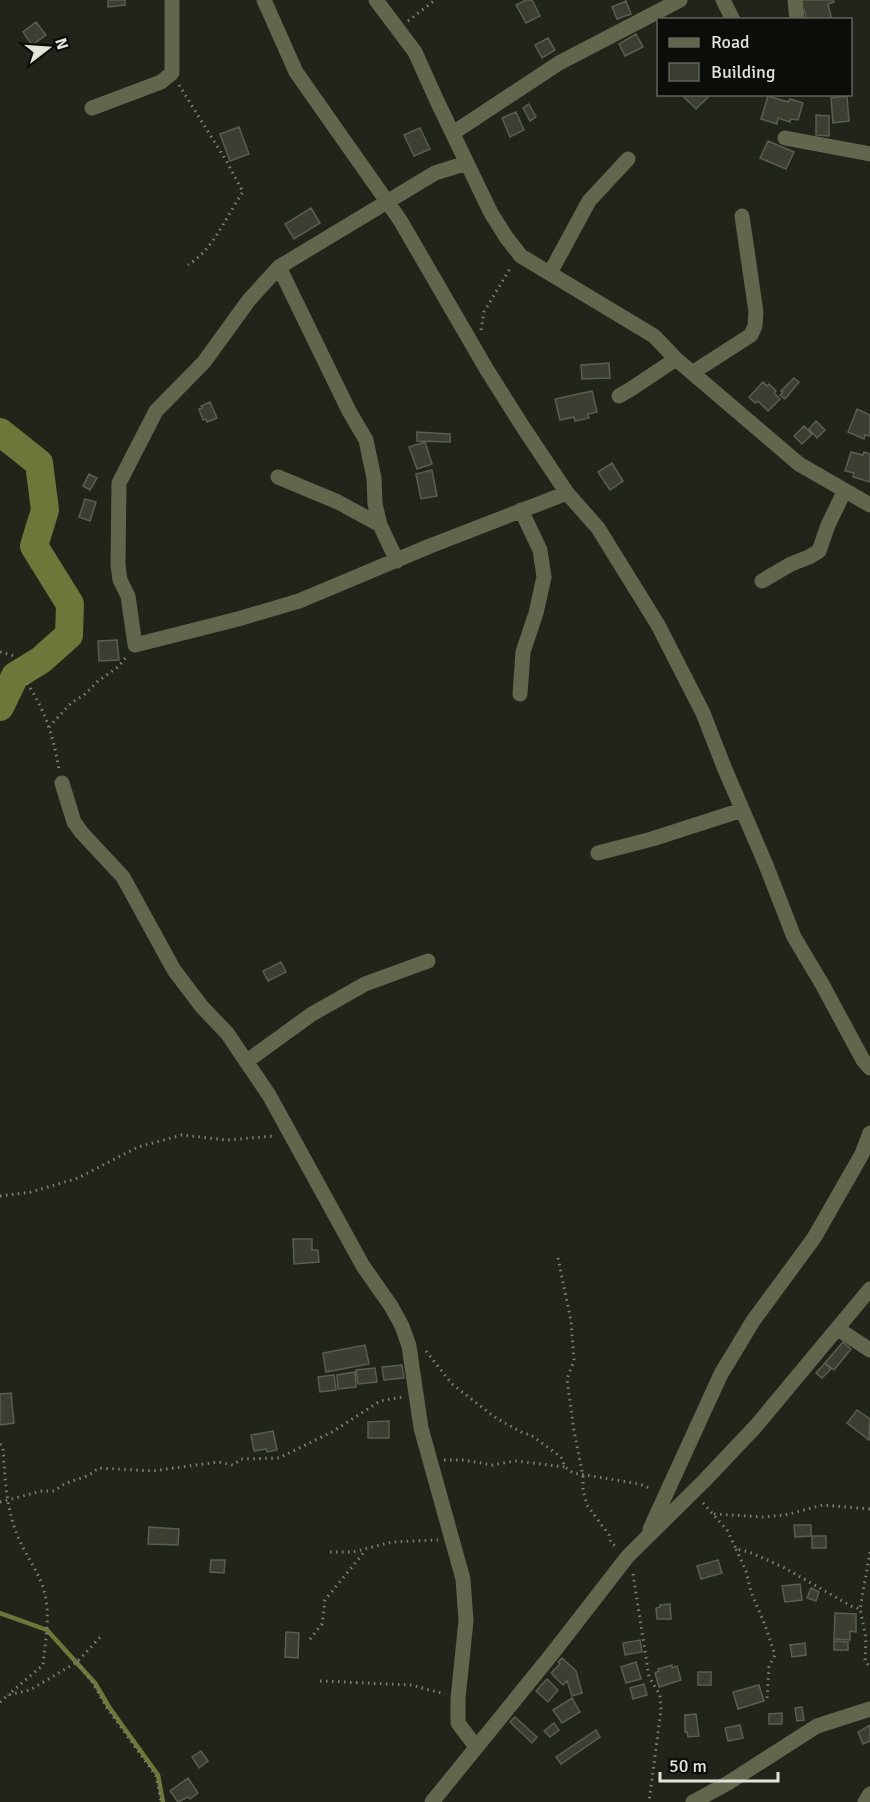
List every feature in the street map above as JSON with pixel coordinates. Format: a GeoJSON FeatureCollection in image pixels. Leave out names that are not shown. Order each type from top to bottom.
{"type":"FeatureCollection","features":[{"type":"Feature","properties":{"kind":"street"},"geometry":{"type":"LineString","coordinates":[[92,108],[161,82],[172,73],[172,0]]}},
{"type":"Feature","properties":{"kind":"street"},"geometry":{"type":"LineString","coordinates":[[264,0],[296,72],[400,220],[476,352],[534,444],[567,493],[598,528],[658,625],[703,713],[794,937],[863,1060],[870,1068]]}},
{"type":"Feature","properties":{"kind":"street"},"geometry":{"type":"LineString","coordinates":[[376,0],[415,52],[492,213],[506,237],[521,256],[654,336],[676,359],[799,464],[870,505]]}},
{"type":"Feature","properties":{"kind":"street"},"geometry":{"type":"LineString","coordinates":[[453,133],[559,63],[680,0]]}},
{"type":"Feature","properties":{"kind":"street"},"geometry":{"type":"LineString","coordinates":[[723,0],[732,18]]}},
{"type":"Feature","properties":{"kind":"street"},"geometry":{"type":"LineString","coordinates":[[795,0],[797,18]]}},
{"type":"Feature","properties":{"kind":"street"},"geometry":{"type":"LineString","coordinates":[[785,138],[870,154]]}},
{"type":"Feature","properties":{"kind":"street"},"geometry":{"type":"LineString","coordinates":[[550,273],[589,201],[628,159]]}},
{"type":"Feature","properties":{"kind":"street"},"geometry":{"type":"LineString","coordinates":[[467,163],[435,173],[279,267],[249,300],[204,362],[156,411],[119,483],[118,564],[120,580],[128,596],[135,645],[299,601],[567,493]]}},
{"type":"Feature","properties":{"kind":"street"},"geometry":{"type":"LineString","coordinates":[[692,373],[751,335],[755,326],[756,312],[742,216]]}},
{"type":"Feature","properties":{"kind":"street"},"geometry":{"type":"LineString","coordinates":[[279,267],[349,411],[366,440],[380,525],[397,561]]}},
{"type":"Feature","properties":{"kind":"street"},"geometry":{"type":"LineString","coordinates":[[619,396],[676,359]]}},
{"type":"Feature","properties":{"kind":"street"},"geometry":{"type":"LineString","coordinates":[[278,477],[338,502],[380,525]]}},
{"type":"Feature","properties":{"kind":"street"},"geometry":{"type":"LineString","coordinates":[[762,581],[819,551],[828,525],[844,492]]}},
{"type":"Feature","properties":{"kind":"street"},"geometry":{"type":"LineString","coordinates":[[520,694],[523,652],[536,613],[544,577],[540,550],[521,510]]}},
{"type":"Feature","properties":{"kind":"street"},"geometry":{"type":"LineString","coordinates":[[62,783],[74,822],[81,833],[123,877],[174,970],[202,1007],[227,1033],[281,1115],[363,1266],[391,1306],[409,1346],[421,1428],[463,1580],[466,1621],[458,1698],[458,1723],[476,1747]]}},
{"type":"Feature","properties":{"kind":"street"},"geometry":{"type":"LineString","coordinates":[[598,853],[652,839],[742,810]]}},
{"type":"Feature","properties":{"kind":"street"},"geometry":{"type":"LineString","coordinates":[[247,1061],[312,1014],[365,984],[428,961]]}},
{"type":"Feature","properties":{"kind":"street"},"geometry":{"type":"LineString","coordinates":[[646,1537],[721,1374],[753,1321],[814,1238],[862,1154],[870,1132]]}},
{"type":"Feature","properties":{"kind":"street"},"geometry":{"type":"LineString","coordinates":[[432,1802],[628,1556],[756,1426],[870,1289]]}},
{"type":"Feature","properties":{"kind":"street"},"geometry":{"type":"LineString","coordinates":[[838,1329],[870,1350]]}},
{"type":"Feature","properties":{"kind":"street"},"geometry":{"type":"LineString","coordinates":[[693,1802],[728,1783],[817,1726],[870,1709]]}},
{"type":"Feature","properties":{"kind":"street"},"geometry":{"type":"LineString","coordinates":[[865,1802],[870,1794]]}},
{"type":"Feature","properties":{"kind":"path"},"geometry":{"type":"LineString","coordinates":[[398,29],[435,0]]}},
{"type":"Feature","properties":{"kind":"path"},"geometry":{"type":"LineString","coordinates":[[172,73],[243,192],[217,234],[197,259],[188,265]]}},
{"type":"Feature","properties":{"kind":"path"},"geometry":{"type":"LineString","coordinates":[[476,352],[484,312],[507,272],[521,256]]}},
{"type":"Feature","properties":{"kind":"path"},"geometry":{"type":"LineString","coordinates":[[49,727],[71,703],[118,667],[135,645]]}},
{"type":"Feature","properties":{"kind":"path"},"geometry":{"type":"LineString","coordinates":[[0,652],[15,656]]}},
{"type":"Feature","properties":{"kind":"path"},"geometry":{"type":"LineString","coordinates":[[27,683],[41,703],[62,783]]}},
{"type":"Feature","properties":{"kind":"path"},"geometry":{"type":"LineString","coordinates":[[0,1196],[31,1192],[78,1178],[138,1147],[182,1135],[226,1140],[257,1136],[291,1136]]}},
{"type":"Feature","properties":{"kind":"path"},"geometry":{"type":"LineString","coordinates":[[558,1257],[571,1321],[574,1361],[567,1379],[587,1505],[609,1535],[611,1543],[628,1556],[636,1584],[650,1677],[660,1695],[662,1710],[649,1802]]}},
{"type":"Feature","properties":{"kind":"path"},"geometry":{"type":"LineString","coordinates":[[409,1346],[424,1349],[452,1384],[496,1418],[538,1440],[561,1457],[565,1467]]}},
{"type":"Feature","properties":{"kind":"path"},"geometry":{"type":"LineString","coordinates":[[0,1502],[42,1491],[55,1491],[62,1484],[89,1477],[98,1468],[152,1471],[218,1462],[233,1466],[241,1459],[279,1458],[332,1432],[380,1401],[417,1394]]}},
{"type":"Feature","properties":{"kind":"path"},"geometry":{"type":"LineString","coordinates":[[0,1444],[3,1447],[6,1500],[18,1538],[34,1566],[45,1593],[47,1630],[43,1665],[0,1702]]}},
{"type":"Feature","properties":{"kind":"path"},"geometry":{"type":"LineString","coordinates":[[431,1463],[443,1460],[464,1460],[492,1465],[516,1461],[565,1467],[583,1476],[640,1484],[665,1494]]}},
{"type":"Feature","properties":{"kind":"path"},"geometry":{"type":"LineString","coordinates":[[693,1492],[727,1530],[746,1571],[751,1592],[775,1654],[770,1667],[767,1698]]}},
{"type":"Feature","properties":{"kind":"path"},"geometry":{"type":"LineString","coordinates":[[714,1514],[773,1516],[823,1505],[870,1509]]}},
{"type":"Feature","properties":{"kind":"path"},"geometry":{"type":"LineString","coordinates":[[330,1552],[367,1550],[392,1542],[452,1539]]}},
{"type":"Feature","properties":{"kind":"path"},"geometry":{"type":"LineString","coordinates":[[735,1549],[749,1551],[783,1567],[860,1609]]}},
{"type":"Feature","properties":{"kind":"path"},"geometry":{"type":"LineString","coordinates":[[310,1639],[322,1624],[325,1600],[367,1550]]}},
{"type":"Feature","properties":{"kind":"path"},"geometry":{"type":"LineString","coordinates":[[870,1552],[860,1609],[866,1638],[865,1661],[870,1666]]}},
{"type":"Feature","properties":{"kind":"path"},"geometry":{"type":"LineString","coordinates":[[8,1695],[30,1690],[77,1662],[103,1634]]}},
{"type":"Feature","properties":{"kind":"path"},"geometry":{"type":"LineString","coordinates":[[77,1662],[156,1776],[161,1802]]}},
{"type":"Feature","properties":{"kind":"path"},"geometry":{"type":"LineString","coordinates":[[320,1681],[411,1685],[458,1698]]}},
{"type":"Feature","properties":{"kind":"building"},"geometry":{"type":"Polygon","coordinates":[[[108,0],[125,0],[125,5],[108,7],[108,0]]]}},
{"type":"Feature","properties":{"kind":"building"},"geometry":{"type":"Polygon","coordinates":[[[532,0],[540,16],[526,23],[516,5],[532,0]]]}},
{"type":"Feature","properties":{"kind":"building"},"geometry":{"type":"Polygon","coordinates":[[[802,0],[833,0],[834,2],[828,4],[832,18],[806,18],[804,10],[801,11],[802,0]]]}},
{"type":"Feature","properties":{"kind":"building"},"geometry":{"type":"Polygon","coordinates":[[[626,1],[631,14],[617,19],[612,7],[626,1]]]}},
{"type":"Feature","properties":{"kind":"building"},"geometry":{"type":"Polygon","coordinates":[[[36,22],[46,35],[32,45],[23,32],[36,22]]]}},
{"type":"Feature","properties":{"kind":"building"},"geometry":{"type":"Polygon","coordinates":[[[636,34],[643,47],[625,56],[619,44],[636,34]]]}},
{"type":"Feature","properties":{"kind":"building"},"geometry":{"type":"Polygon","coordinates":[[[548,38],[555,50],[542,58],[535,45],[548,38]]]}},
{"type":"Feature","properties":{"kind":"building"},"geometry":{"type":"Polygon","coordinates":[[[683,96],[709,96],[696,109],[683,96]]]}},
{"type":"Feature","properties":{"kind":"building"},"geometry":{"type":"Polygon","coordinates":[[[768,96],[788,102],[790,99],[803,103],[798,120],[791,119],[790,122],[778,118],[777,124],[761,119],[768,96]]]}},
{"type":"Feature","properties":{"kind":"building"},"geometry":{"type":"Polygon","coordinates":[[[847,96],[849,121],[833,123],[831,98],[847,96]]]}},
{"type":"Feature","properties":{"kind":"building"},"geometry":{"type":"Polygon","coordinates":[[[529,104],[536,117],[530,121],[523,108],[529,104]]]}},
{"type":"Feature","properties":{"kind":"building"},"geometry":{"type":"Polygon","coordinates":[[[516,112],[524,130],[510,137],[502,118],[516,112]]]}},
{"type":"Feature","properties":{"kind":"building"},"geometry":{"type":"Polygon","coordinates":[[[816,115],[829,116],[829,136],[816,135],[816,115]]]}},
{"type":"Feature","properties":{"kind":"building"},"geometry":{"type":"Polygon","coordinates":[[[239,127],[249,154],[230,161],[220,134],[239,127]]]}},
{"type":"Feature","properties":{"kind":"building"},"geometry":{"type":"Polygon","coordinates":[[[420,128],[430,149],[414,156],[404,135],[420,128]]]}},
{"type":"Feature","properties":{"kind":"building"},"geometry":{"type":"Polygon","coordinates":[[[768,141],[794,152],[786,169],[760,158],[768,141]]]}},
{"type":"Feature","properties":{"kind":"building"},"geometry":{"type":"Polygon","coordinates":[[[311,208],[320,223],[294,239],[285,224],[311,208]]]}},
{"type":"Feature","properties":{"kind":"building"},"geometry":{"type":"Polygon","coordinates":[[[609,363],[610,378],[582,379],[581,365],[609,363]]]}},
{"type":"Feature","properties":{"kind":"building"},"geometry":{"type":"Polygon","coordinates":[[[794,378],[799,382],[785,399],[780,395],[783,392],[781,391],[794,378]]]}},
{"type":"Feature","properties":{"kind":"building"},"geometry":{"type":"Polygon","coordinates":[[[763,382],[776,391],[774,393],[780,399],[768,411],[758,401],[755,403],[749,397],[763,382]]]}},
{"type":"Feature","properties":{"kind":"building"},"geometry":{"type":"Polygon","coordinates":[[[592,391],[597,412],[588,414],[589,418],[575,421],[574,417],[560,420],[555,399],[592,391]]]}},
{"type":"Feature","properties":{"kind":"building"},"geometry":{"type":"Polygon","coordinates":[[[210,402],[217,418],[207,422],[206,419],[203,420],[199,409],[210,402]]]}},
{"type":"Feature","properties":{"kind":"building"},"geometry":{"type":"Polygon","coordinates":[[[857,409],[870,415],[870,433],[869,436],[865,435],[864,439],[848,432],[857,409]]]}},
{"type":"Feature","properties":{"kind":"building"},"geometry":{"type":"Polygon","coordinates":[[[816,421],[825,430],[817,438],[809,429],[816,421]]]}},
{"type":"Feature","properties":{"kind":"building"},"geometry":{"type":"Polygon","coordinates":[[[804,426],[812,434],[802,444],[794,436],[804,426]]]}},
{"type":"Feature","properties":{"kind":"building"},"geometry":{"type":"Polygon","coordinates":[[[417,432],[450,434],[450,442],[417,441],[417,432]]]}},
{"type":"Feature","properties":{"kind":"building"},"geometry":{"type":"Polygon","coordinates":[[[425,442],[432,464],[417,469],[409,447],[425,442]]]}},
{"type":"Feature","properties":{"kind":"building"},"geometry":{"type":"Polygon","coordinates":[[[851,452],[870,454],[870,482],[853,477],[854,473],[845,471],[851,452]]]}},
{"type":"Feature","properties":{"kind":"building"},"geometry":{"type":"Polygon","coordinates":[[[612,463],[623,481],[610,490],[598,472],[612,463]]]}},
{"type":"Feature","properties":{"kind":"building"},"geometry":{"type":"Polygon","coordinates":[[[432,470],[437,496],[421,499],[416,474],[432,470]]]}},
{"type":"Feature","properties":{"kind":"building"},"geometry":{"type":"Polygon","coordinates":[[[89,474],[97,478],[90,490],[83,486],[89,474]]]}},
{"type":"Feature","properties":{"kind":"building"},"geometry":{"type":"Polygon","coordinates":[[[85,499],[96,502],[90,521],[79,517],[85,499]]]}},
{"type":"Feature","properties":{"kind":"building"},"geometry":{"type":"Polygon","coordinates":[[[117,640],[119,660],[99,661],[98,641],[117,640]]]}},
{"type":"Feature","properties":{"kind":"building"},"geometry":{"type":"Polygon","coordinates":[[[281,962],[286,972],[268,981],[263,971],[281,962]]]}},
{"type":"Feature","properties":{"kind":"building"},"geometry":{"type":"Polygon","coordinates":[[[293,1239],[312,1239],[312,1250],[318,1250],[319,1262],[294,1264],[293,1239]]]}},
{"type":"Feature","properties":{"kind":"building"},"geometry":{"type":"Polygon","coordinates":[[[843,1342],[851,1349],[834,1370],[825,1363],[843,1342]]]}},
{"type":"Feature","properties":{"kind":"building"},"geometry":{"type":"Polygon","coordinates":[[[365,1345],[369,1364],[326,1372],[323,1353],[365,1345]]]}},
{"type":"Feature","properties":{"kind":"building"},"geometry":{"type":"Polygon","coordinates":[[[825,1363],[831,1369],[822,1378],[816,1373],[825,1363]]]}},
{"type":"Feature","properties":{"kind":"building"},"geometry":{"type":"Polygon","coordinates":[[[402,1365],[404,1378],[384,1380],[382,1367],[402,1365]]]}},
{"type":"Feature","properties":{"kind":"building"},"geometry":{"type":"Polygon","coordinates":[[[375,1368],[377,1382],[358,1384],[356,1370],[375,1368]]]}},
{"type":"Feature","properties":{"kind":"building"},"geometry":{"type":"Polygon","coordinates":[[[355,1372],[356,1387],[338,1389],[337,1375],[355,1372]]]}},
{"type":"Feature","properties":{"kind":"building"},"geometry":{"type":"Polygon","coordinates":[[[334,1375],[336,1390],[320,1392],[318,1377],[334,1375]]]}},
{"type":"Feature","properties":{"kind":"building"},"geometry":{"type":"Polygon","coordinates":[[[11,1393],[14,1423],[0,1425],[0,1394],[11,1393]]]}},
{"type":"Feature","properties":{"kind":"building"},"geometry":{"type":"Polygon","coordinates":[[[857,1410],[870,1419],[869,1440],[847,1423],[857,1410]]]}},
{"type":"Feature","properties":{"kind":"building"},"geometry":{"type":"Polygon","coordinates":[[[389,1421],[389,1438],[368,1438],[368,1422],[389,1421]]]}},
{"type":"Feature","properties":{"kind":"building"},"geometry":{"type":"Polygon","coordinates":[[[273,1431],[277,1450],[254,1451],[251,1435],[273,1431]]]}},
{"type":"Feature","properties":{"kind":"building"},"geometry":{"type":"Polygon","coordinates":[[[794,1525],[811,1525],[811,1536],[795,1537],[794,1525]]]}},
{"type":"Feature","properties":{"kind":"building"},"geometry":{"type":"Polygon","coordinates":[[[149,1527],[179,1529],[178,1545],[148,1544],[149,1527]]]}},
{"type":"Feature","properties":{"kind":"building"},"geometry":{"type":"Polygon","coordinates":[[[812,1536],[826,1536],[826,1548],[812,1548],[812,1536]]]}},
{"type":"Feature","properties":{"kind":"building"},"geometry":{"type":"Polygon","coordinates":[[[211,1560],[225,1560],[224,1573],[210,1572],[211,1560]]]}},
{"type":"Feature","properties":{"kind":"building"},"geometry":{"type":"Polygon","coordinates":[[[718,1560],[722,1573],[701,1579],[697,1566],[718,1560]]]}},
{"type":"Feature","properties":{"kind":"building"},"geometry":{"type":"Polygon","coordinates":[[[800,1584],[802,1600],[785,1602],[782,1586],[800,1584]]]}},
{"type":"Feature","properties":{"kind":"building"},"geometry":{"type":"Polygon","coordinates":[[[811,1588],[819,1592],[816,1601],[807,1598],[811,1588]]]}},
{"type":"Feature","properties":{"kind":"building"},"geometry":{"type":"Polygon","coordinates":[[[670,1604],[671,1619],[657,1619],[656,1608],[670,1604]]]}},
{"type":"Feature","properties":{"kind":"building"},"geometry":{"type":"Polygon","coordinates":[[[835,1613],[856,1614],[856,1632],[850,1631],[850,1640],[834,1639],[835,1613]]]}},
{"type":"Feature","properties":{"kind":"building"},"geometry":{"type":"Polygon","coordinates":[[[286,1632],[299,1633],[298,1658],[285,1657],[286,1632]]]}},
{"type":"Feature","properties":{"kind":"building"},"geometry":{"type":"Polygon","coordinates":[[[640,1640],[642,1652],[625,1655],[623,1643],[640,1640]]]}},
{"type":"Feature","properties":{"kind":"building"},"geometry":{"type":"Polygon","coordinates":[[[834,1641],[848,1642],[848,1650],[834,1650],[834,1641]]]}},
{"type":"Feature","properties":{"kind":"building"},"geometry":{"type":"Polygon","coordinates":[[[805,1643],[806,1655],[792,1657],[790,1645],[805,1643]]]}},
{"type":"Feature","properties":{"kind":"building"},"geometry":{"type":"Polygon","coordinates":[[[562,1658],[576,1671],[582,1693],[572,1696],[567,1681],[563,1685],[551,1673],[560,1664],[558,1662],[562,1658]]]}},
{"type":"Feature","properties":{"kind":"building"},"geometry":{"type":"Polygon","coordinates":[[[636,1662],[641,1679],[626,1683],[621,1667],[636,1662]]]}},
{"type":"Feature","properties":{"kind":"building"},"geometry":{"type":"Polygon","coordinates":[[[672,1665],[672,1668],[677,1666],[681,1680],[659,1687],[655,1673],[659,1671],[658,1669],[672,1665]]]}},
{"type":"Feature","properties":{"kind":"building"},"geometry":{"type":"Polygon","coordinates":[[[698,1672],[711,1672],[711,1685],[698,1685],[698,1672]]]}},
{"type":"Feature","properties":{"kind":"building"},"geometry":{"type":"Polygon","coordinates":[[[547,1679],[558,1690],[548,1702],[536,1691],[547,1679]]]}},
{"type":"Feature","properties":{"kind":"building"},"geometry":{"type":"Polygon","coordinates":[[[644,1684],[647,1695],[633,1699],[630,1688],[644,1684]]]}},
{"type":"Feature","properties":{"kind":"building"},"geometry":{"type":"Polygon","coordinates":[[[759,1685],[764,1701],[738,1709],[733,1692],[759,1685]]]}},
{"type":"Feature","properties":{"kind":"building"},"geometry":{"type":"Polygon","coordinates":[[[572,1698],[580,1712],[562,1723],[553,1710],[572,1698]]]}},
{"type":"Feature","properties":{"kind":"building"},"geometry":{"type":"Polygon","coordinates":[[[802,1707],[804,1720],[797,1721],[795,1708],[802,1707]]]}},
{"type":"Feature","properties":{"kind":"building"},"geometry":{"type":"Polygon","coordinates":[[[782,1713],[782,1724],[769,1724],[769,1714],[782,1713]]]}},
{"type":"Feature","properties":{"kind":"building"},"geometry":{"type":"Polygon","coordinates":[[[696,1714],[699,1736],[688,1737],[685,1732],[685,1715],[696,1714]]]}},
{"type":"Feature","properties":{"kind":"building"},"geometry":{"type":"Polygon","coordinates":[[[515,1717],[537,1737],[532,1743],[510,1722],[515,1717]]]}},
{"type":"Feature","properties":{"kind":"building"},"geometry":{"type":"Polygon","coordinates":[[[554,1723],[559,1730],[550,1737],[544,1731],[554,1723]]]}},
{"type":"Feature","properties":{"kind":"building"},"geometry":{"type":"Polygon","coordinates":[[[740,1725],[743,1738],[728,1741],[725,1728],[740,1725]]]}},
{"type":"Feature","properties":{"kind":"building"},"geometry":{"type":"Polygon","coordinates":[[[870,1725],[870,1741],[863,1744],[858,1732],[870,1725]]]}},
{"type":"Feature","properties":{"kind":"building"},"geometry":{"type":"Polygon","coordinates":[[[596,1730],[600,1737],[561,1764],[556,1757],[596,1730]]]}},
{"type":"Feature","properties":{"kind":"building"},"geometry":{"type":"Polygon","coordinates":[[[201,1751],[208,1761],[199,1768],[192,1757],[201,1751]]]}},
{"type":"Feature","properties":{"kind":"building"},"geometry":{"type":"Polygon","coordinates":[[[188,1778],[198,1793],[190,1799],[188,1797],[178,1802],[170,1791],[188,1778]]]}},
{"type":"Feature","properties":{"kind":"waterway"},"geometry":{"type":"LineString","coordinates":[[0,432],[39,463],[45,510],[34,546],[70,604],[69,635],[41,660],[15,676],[0,707]]}},
{"type":"Feature","properties":{"kind":"waterway"},"geometry":{"type":"LineString","coordinates":[[0,1613],[47,1630],[95,1683],[109,1707],[158,1775],[163,1802]]}}]}
